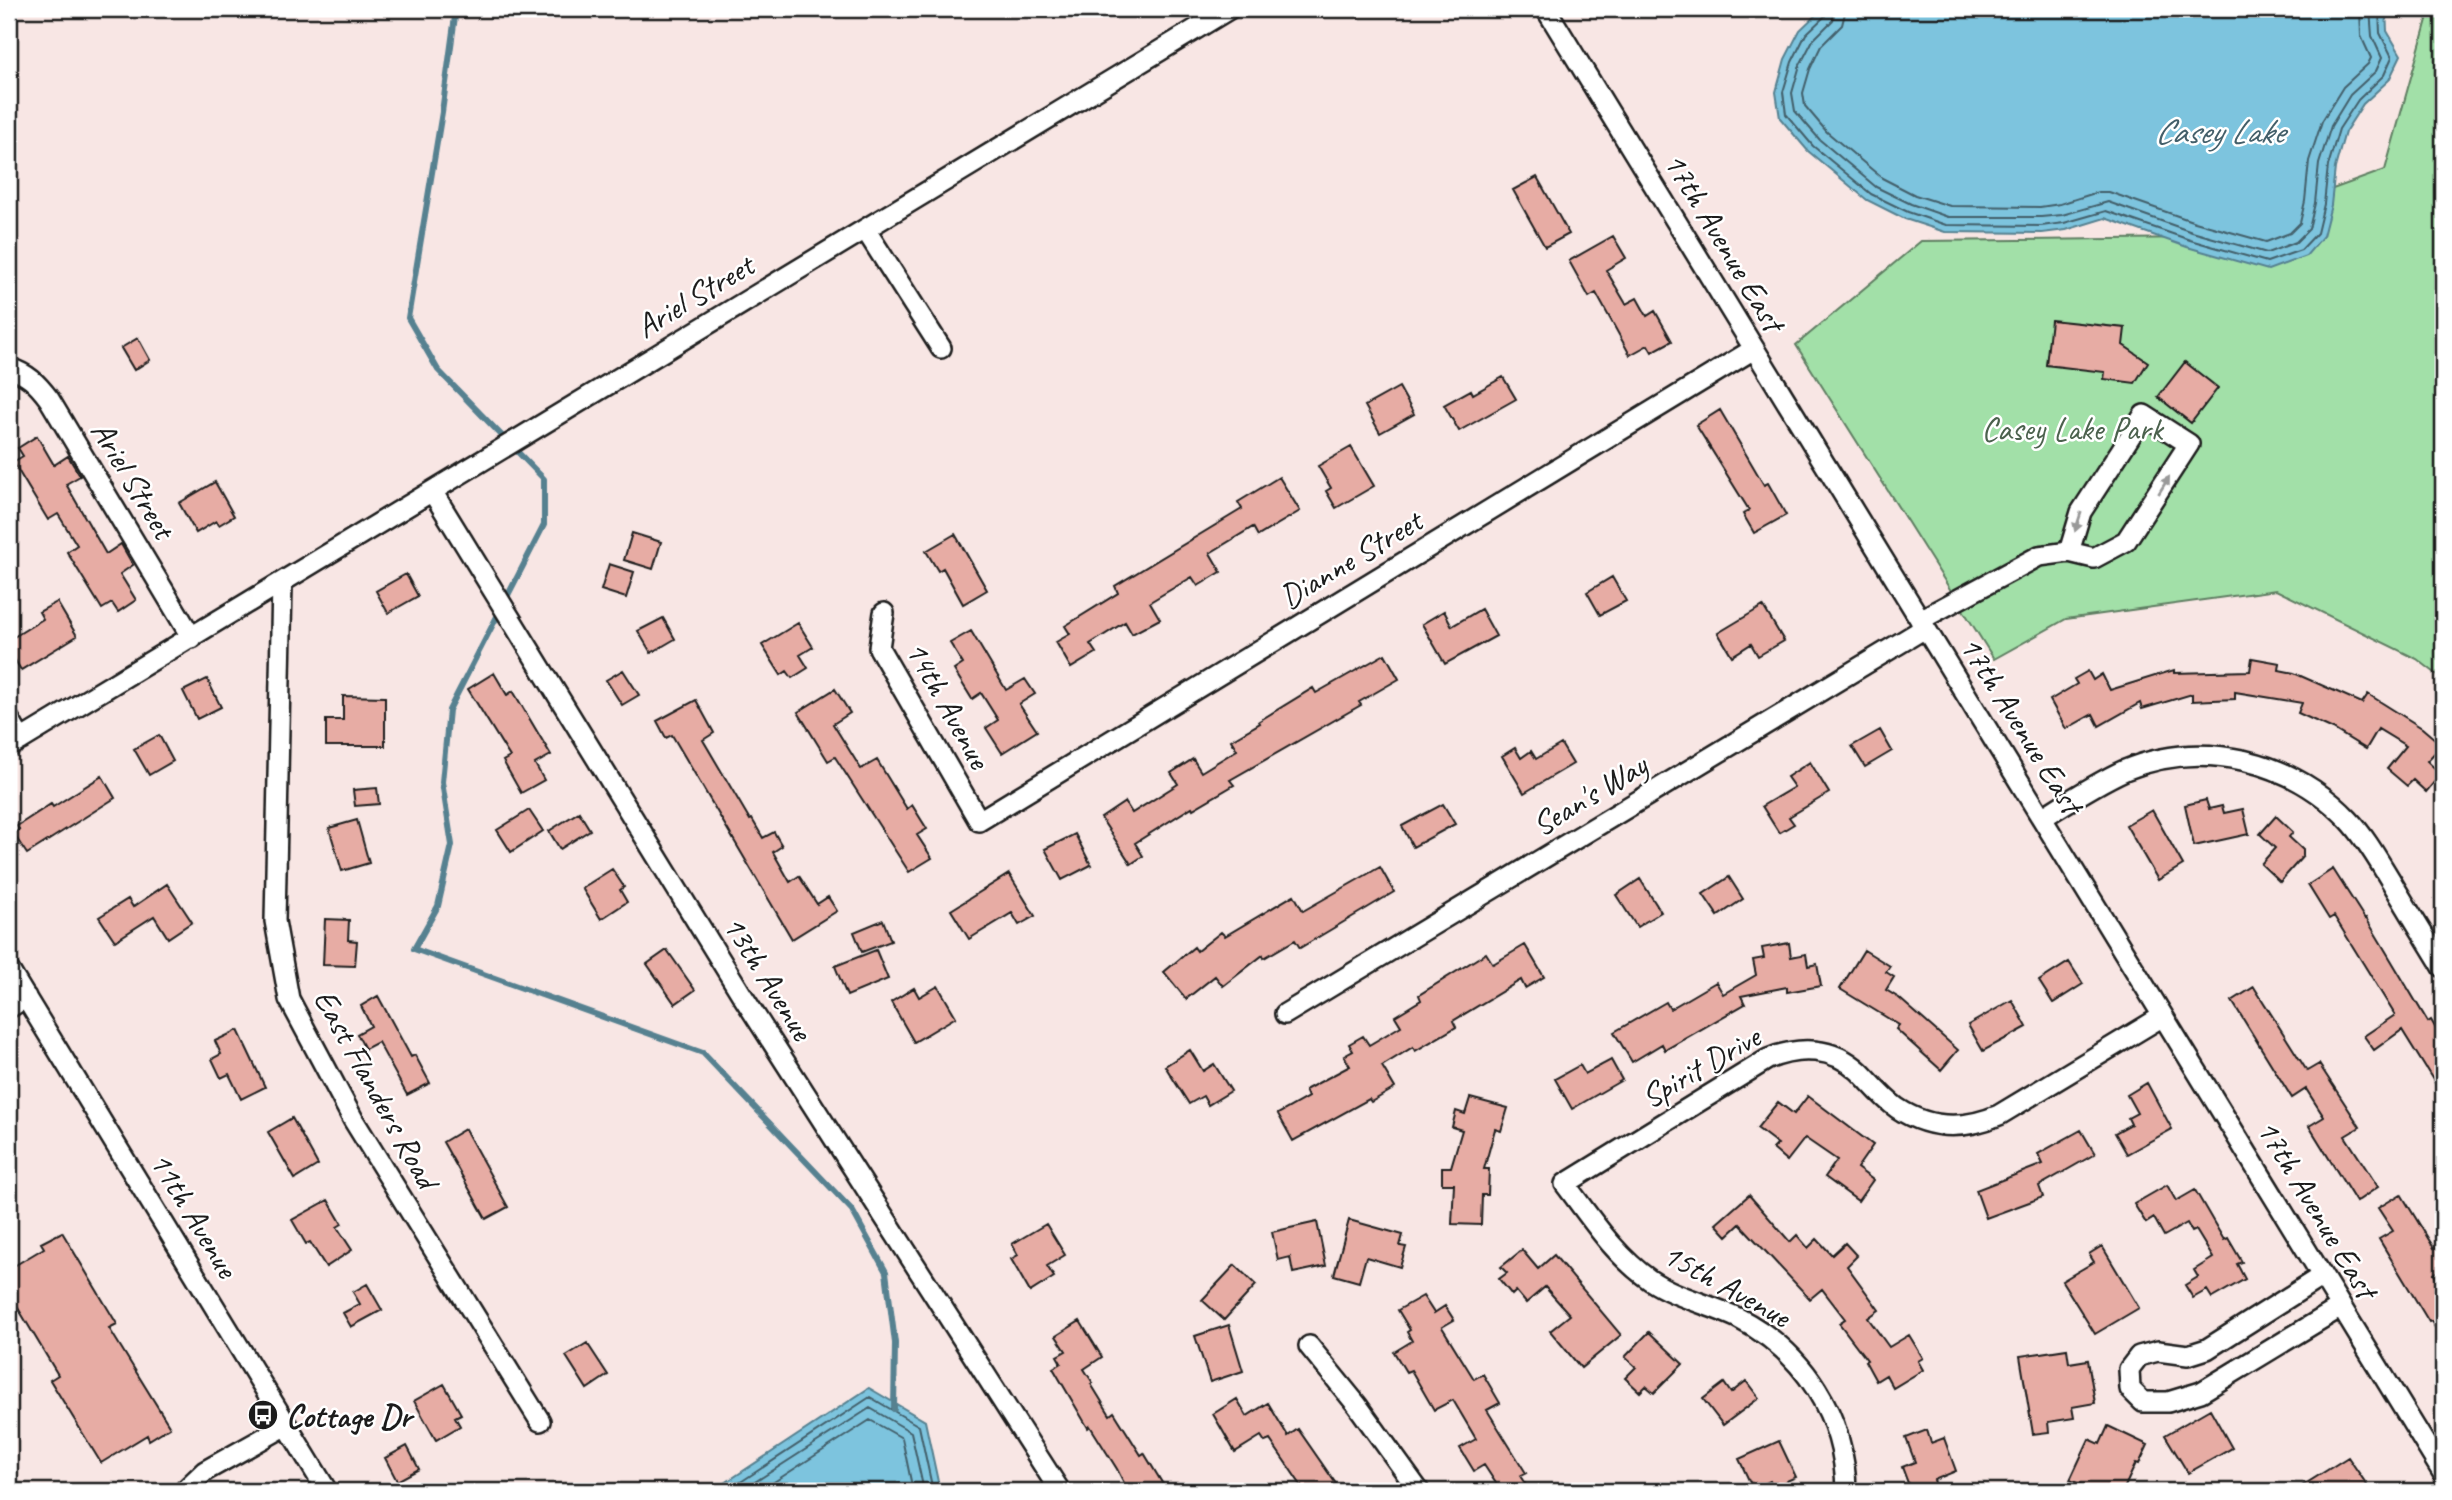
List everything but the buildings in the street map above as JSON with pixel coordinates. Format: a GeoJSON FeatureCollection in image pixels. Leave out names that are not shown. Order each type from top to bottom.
{"type":"FeatureCollection","features":[{"type":"Feature","properties":{"kind":"street","name":"Ariel Street"},"geometry":{"type":"LineString","coordinates":[[9,719],[15,744],[1229,9]]}},
{"type":"Feature","properties":{"kind":"street","name":"17th Avenue East"},"geometry":{"type":"LineString","coordinates":[[1546,9],[2443,1473]]}},
{"type":"Feature","properties":{"kind":"street"},"geometry":{"type":"LineString","coordinates":[[865,229],[941,348]]}},
{"type":"Feature","properties":{"kind":"street","name":"Dianne Street"},"geometry":{"type":"LineString","coordinates":[[979,821],[1754,349]]}},
{"type":"Feature","properties":{"kind":"street","name":"Ariel Street"},"geometry":{"type":"LineString","coordinates":[[9,368],[36,382],[49,399],[192,638]]}},
{"type":"Feature","properties":{"kind":"street","name":"Sean's Way"},"geometry":{"type":"LineString","coordinates":[[1285,1014],[1923,624],[2039,556],[2069,552],[2094,558],[2126,541],[2189,444],[2144,415],[2081,512],[2069,552]]}},
{"type":"Feature","properties":{"kind":"street","name":"13th Avenue"},"geometry":{"type":"LineString","coordinates":[[432,491],[742,995],[1060,1491]]}},
{"type":"Feature","properties":{"kind":"street","name":"East Flanders Road"},"geometry":{"type":"LineString","coordinates":[[282,583],[275,921],[289,999],[354,1121],[540,1420]]}},
{"type":"Feature","properties":{"kind":"street","name":"14th Avenue"},"geometry":{"type":"LineString","coordinates":[[884,614],[879,648],[979,821]]}},
{"type":"Feature","properties":{"kind":"street"},"geometry":{"type":"LineString","coordinates":[[2042,818],[2099,783],[2152,761],[2188,755],[2217,756],[2273,768],[2324,797],[2350,821],[2372,850],[2443,967]]}},
{"type":"Feature","properties":{"kind":"street","name":"11th Avenue"},"geometry":{"type":"LineString","coordinates":[[9,970],[327,1491]]}},
{"type":"Feature","properties":{"kind":"street"},"geometry":{"type":"LineString","coordinates":[[9,1008],[26,997]]}},
{"type":"Feature","properties":{"kind":"street","name":"Spirit Drive"},"geometry":{"type":"LineString","coordinates":[[1565,1184],[1768,1059],[1781,1054],[1810,1050],[1837,1056],[1856,1068],[1891,1103],[1916,1119],[1936,1125],[1958,1127],[1979,1124],[1999,1115],[2163,1016]]}},
{"type":"Feature","properties":{"kind":"street","name":"15th Avenue"},"geometry":{"type":"LineString","coordinates":[[1565,1184],[1608,1242],[1628,1263],[1651,1281],[1676,1295],[1728,1314],[1756,1329],[1800,1366],[1816,1386],[1832,1419],[1842,1454],[1846,1491]]}},
{"type":"Feature","properties":{"kind":"street"},"geometry":{"type":"LineString","coordinates":[[2322,1276],[2207,1349],[2188,1355],[2158,1351],[2139,1356],[2129,1369],[2130,1389],[2143,1402],[2168,1402],[2202,1392],[2341,1307]]}},
{"type":"Feature","properties":{"kind":"street"},"geometry":{"type":"LineString","coordinates":[[1308,1346],[1357,1405],[1419,1491]]}},
{"type":"Feature","properties":{"kind":"street"},"geometry":{"type":"LineString","coordinates":[[184,1491],[205,1471],[287,1425]]}},
{"type":"Feature","properties":{"kind":"green space","name":"Casey Lake Park"},"geometry":{"type":"Polygon","coordinates":[[[2430,9],[2443,9],[2443,679],[2417,659],[2276,590],[2066,619],[1994,659],[1796,345],[1921,241],[2198,238],[2385,170],[2430,9]]]}},
{"type":"Feature","properties":{"kind":"water","name":"Casey Lake"},"geometry":{"type":"Polygon","coordinates":[[[1822,9],[2386,9],[2387,31],[2401,55],[2389,80],[2363,104],[2345,132],[2335,168],[2331,205],[2323,236],[2306,256],[2268,270],[2187,247],[2105,218],[2066,230],[2042,233],[1945,232],[1905,219],[1867,200],[1808,151],[1780,118],[1776,92],[1785,59],[1800,30],[1822,9]]]}},
{"type":"Feature","properties":{"kind":"water"},"geometry":{"type":"Polygon","coordinates":[[[869,1388],[925,1421],[940,1491],[716,1491],[725,1483],[869,1388]]]}},
{"type":"Feature","properties":{"kind":"waterway"},"geometry":{"type":"LineString","coordinates":[[456,9],[408,318],[438,370],[544,479],[544,525],[449,710],[442,782],[452,845],[438,906],[414,949],[703,1053],[852,1210],[886,1272],[895,1343],[894,1409]]}},
{"type":"Feature","properties":{"kind":"place","name":"Cottage Dr"},"geometry":{"type":"Point","coordinates":[263,1415]}}]}
